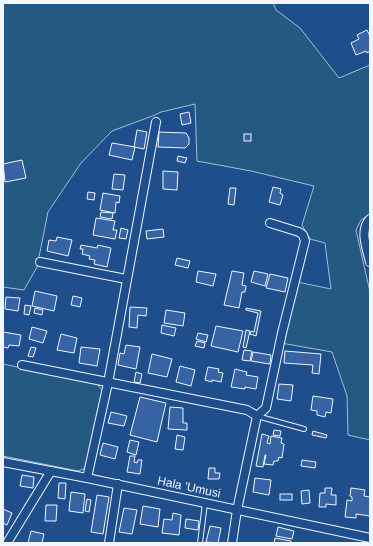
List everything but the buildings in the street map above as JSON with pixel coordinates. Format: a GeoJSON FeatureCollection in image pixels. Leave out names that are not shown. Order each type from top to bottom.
{"type":"FeatureCollection","features":[{"type":"Feature","properties":{"kind":"street"},"geometry":{"type":"LineString","coordinates":[[87,478],[108,383],[156,122]]}},
{"type":"Feature","properties":{"kind":"street"},"geometry":{"type":"LineString","coordinates":[[370,219],[367,222],[364,231],[370,262]]}},
{"type":"Feature","properties":{"kind":"street"},"geometry":{"type":"LineString","coordinates":[[232,543],[237,510],[257,416],[266,408],[282,333],[305,241],[304,235],[300,232],[270,223]]}},
{"type":"Feature","properties":{"kind":"street"},"geometry":{"type":"LineString","coordinates":[[40,262],[126,279]]}},
{"type":"Feature","properties":{"kind":"street"},"geometry":{"type":"LineString","coordinates":[[22,366],[247,410],[257,416]]}},
{"type":"Feature","properties":{"kind":"street","name":"Hala 'Umusi"},"geometry":{"type":"LineString","coordinates":[[3,462],[118,484],[370,538]]}},
{"type":"Feature","properties":{"kind":"street"},"geometry":{"type":"LineString","coordinates":[[7,543],[51,471]]}},
{"type":"Feature","properties":{"kind":"street"},"geometry":{"type":"LineString","coordinates":[[109,543],[118,484]]}},
{"type":"Feature","properties":{"kind":"lane"},"geometry":{"type":"LineString","coordinates":[[257,416],[304,429]]}},
{"type":"Feature","properties":{"kind":"lane"},"geometry":{"type":"LineString","coordinates":[[200,543],[205,503]]}},
{"type":"Feature","properties":{"kind":"shaded area"},"geometry":{"type":"Polygon","coordinates":[[[3,3],[273,3],[276,10],[300,28],[339,78],[370,65],[370,214],[361,220],[356,230],[370,292],[370,440],[348,435],[347,396],[332,352],[281,343],[297,282],[331,289],[325,243],[310,239],[302,225],[314,186],[251,171],[197,161],[195,104],[161,112],[112,131],[81,163],[48,212],[37,267],[24,290],[3,287],[3,3]]]}},
{"type":"Feature","properties":{"kind":"shaded area"},"geometry":{"type":"Polygon","coordinates":[[[3,364],[97,384],[103,391],[86,468],[78,471],[3,456],[3,364]]]}}]}
